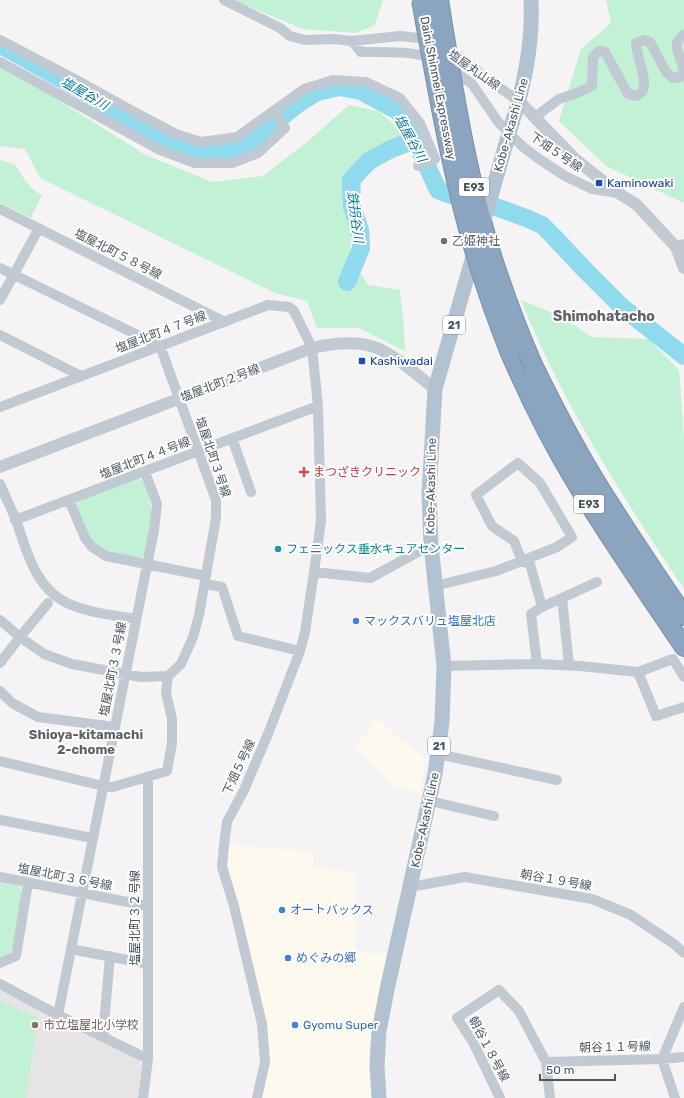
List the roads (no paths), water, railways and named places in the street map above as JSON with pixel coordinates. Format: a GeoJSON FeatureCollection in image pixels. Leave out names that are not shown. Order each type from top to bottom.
{"type":"FeatureCollection","features":[{"type":"Feature","properties":{"kind":"highway","name":"Daini Shinmei Expressway"},"geometry":{"type":"LineString","coordinates":[[421,0],[457,186],[493,311],[510,353],[537,412],[574,480],[684,647]]}},
{"type":"Feature","properties":{"kind":"highway","name":"Daini Shinmei Expressway"},"geometry":{"type":"LineString","coordinates":[[439,0],[462,133],[482,220],[507,300],[534,367],[551,403],[609,504],[684,616]]}},
{"type":"Feature","properties":{"kind":"main road","name":"Kobe-Akashi Line"},"geometry":{"type":"LineString","coordinates":[[379,1098],[377,1065],[379,1031],[430,801],[442,722],[444,666],[431,545],[429,494],[436,389],[472,260],[512,123],[520,101],[529,50],[531,0]]}},
{"type":"Feature","properties":{"kind":"street","name":"塩屋丸山線"},"geometry":{"type":"LineString","coordinates":[[224,0],[280,28],[290,36],[305,40],[333,39],[352,41],[400,36],[419,38],[458,56],[494,84],[520,101],[574,158],[618,193],[636,204],[680,246],[684,268]]}},
{"type":"Feature","properties":{"kind":"street"},"geometry":{"type":"LineString","coordinates":[[535,117],[558,99],[592,86],[593,56],[599,51],[605,52],[628,94],[637,96],[642,91],[645,82],[636,50],[636,42],[644,40],[650,42],[666,72],[673,78],[680,77],[684,71],[676,42],[684,34]]}},
{"type":"Feature","properties":{"kind":"street"},"geometry":{"type":"LineString","coordinates":[[0,40],[176,134],[202,142],[237,138],[304,89],[333,80],[366,82],[400,98],[420,123],[435,158],[418,166]]}},
{"type":"Feature","properties":{"kind":"street","name":"下畑５号線"},"geometry":{"type":"LineString","coordinates":[[352,41],[361,52],[394,51],[438,59],[472,84],[499,123],[522,146],[539,159],[565,176],[592,189],[618,193]]}},
{"type":"Feature","properties":{"kind":"street"},"geometry":{"type":"LineString","coordinates":[[0,62],[160,150],[195,163],[232,163],[258,153],[285,128],[274,111]]}},
{"type":"Feature","properties":{"kind":"street","name":"塩屋北町５８号線"},"geometry":{"type":"LineString","coordinates":[[0,209],[225,322]]}},
{"type":"Feature","properties":{"kind":"street"},"geometry":{"type":"LineString","coordinates":[[0,300],[39,228]]}},
{"type":"Feature","properties":{"kind":"street"},"geometry":{"type":"LineString","coordinates":[[0,268],[160,346]]}},
{"type":"Feature","properties":{"kind":"street","name":"塩屋北町４７号線"},"geometry":{"type":"LineString","coordinates":[[0,407],[268,305],[289,307],[294,310],[312,348]]}},
{"type":"Feature","properties":{"kind":"street"},"geometry":{"type":"LineString","coordinates":[[0,335],[81,376]]}},
{"type":"Feature","properties":{"kind":"street","name":"塩屋北町２号線"},"geometry":{"type":"LineString","coordinates":[[0,467],[312,348],[333,343],[345,343],[376,348],[400,362],[436,389]]}},
{"type":"Feature","properties":{"kind":"street","name":"塩屋北町３号線"},"geometry":{"type":"LineString","coordinates":[[160,346],[216,500],[216,518],[199,615],[193,637],[181,664],[168,676]]}},
{"type":"Feature","properties":{"kind":"street"},"geometry":{"type":"LineString","coordinates":[[312,348],[318,406]]}},
{"type":"Feature","properties":{"kind":"street","name":"下畑５号線"},"geometry":{"type":"LineString","coordinates":[[257,1098],[266,1062],[262,1024],[234,906],[222,867],[227,822],[244,790],[265,741],[300,651],[305,632],[321,521],[318,406]]}},
{"type":"Feature","properties":{"kind":"street","name":"塩屋北町４４号線"},"geometry":{"type":"LineString","coordinates":[[15,520],[318,406]]}},
{"type":"Feature","properties":{"kind":"street"},"geometry":{"type":"LineString","coordinates":[[232,438],[251,492]]}},
{"type":"Feature","properties":{"kind":"street"},"geometry":{"type":"LineString","coordinates":[[435,586],[496,571],[522,561],[558,546],[572,537],[540,483],[518,463],[476,495],[492,526],[514,541],[522,561],[530,564],[542,607]]}},
{"type":"Feature","properties":{"kind":"street","name":"塩屋北町３３号線"},"geometry":{"type":"LineString","coordinates":[[58,1015],[102,786],[154,530],[157,504],[145,472]]}},
{"type":"Feature","properties":{"kind":"street"},"geometry":{"type":"LineString","coordinates":[[0,484],[30,562],[42,582],[54,594],[66,603],[83,609],[136,619]]}},
{"type":"Feature","properties":{"kind":"street"},"geometry":{"type":"LineString","coordinates":[[69,500],[85,538],[92,547],[106,556],[147,564],[205,580],[222,587],[238,636],[300,651]]}},
{"type":"Feature","properties":{"kind":"street"},"geometry":{"type":"LineString","coordinates":[[314,572],[370,578],[431,545]]}},
{"type":"Feature","properties":{"kind":"street"},"geometry":{"type":"LineString","coordinates":[[537,664],[531,614],[542,607],[597,582]]}},
{"type":"Feature","properties":{"kind":"street"},"geometry":{"type":"LineString","coordinates":[[562,598],[569,665]]}},
{"type":"Feature","properties":{"kind":"street"},"geometry":{"type":"LineString","coordinates":[[0,663],[48,603]]}},
{"type":"Feature","properties":{"kind":"street"},"geometry":{"type":"LineString","coordinates":[[0,620],[20,637],[44,654],[72,664],[141,677],[168,676],[166,693],[172,719],[172,743],[167,771],[113,787],[102,786],[0,761]]}},
{"type":"Feature","properties":{"kind":"street"},"geometry":{"type":"LineString","coordinates":[[444,666],[537,664],[569,665],[638,672],[673,659],[684,677]]}},
{"type":"Feature","properties":{"kind":"street"},"geometry":{"type":"LineString","coordinates":[[638,672],[656,716],[684,707]]}},
{"type":"Feature","properties":{"kind":"street"},"geometry":{"type":"LineString","coordinates":[[0,691],[12,703],[38,717],[115,727]]}},
{"type":"Feature","properties":{"kind":"street"},"geometry":{"type":"LineString","coordinates":[[438,754],[557,780]]}},
{"type":"Feature","properties":{"kind":"street","name":"塩屋北町３２号線"},"geometry":{"type":"LineString","coordinates":[[143,1098],[148,1059],[148,777]]}},
{"type":"Feature","properties":{"kind":"street"},"geometry":{"type":"LineString","coordinates":[[430,801],[494,816]]}},
{"type":"Feature","properties":{"kind":"street"},"geometry":{"type":"LineString","coordinates":[[0,820],[92,838]]}},
{"type":"Feature","properties":{"kind":"street","name":"塩屋北町３６号線"},"geometry":{"type":"LineString","coordinates":[[0,877],[148,906]]}},
{"type":"Feature","properties":{"kind":"street","name":"朝谷１９号線"},"geometry":{"type":"LineString","coordinates":[[410,887],[465,877],[592,899],[631,915],[674,944],[684,953]]}},
{"type":"Feature","properties":{"kind":"street"},"geometry":{"type":"LineString","coordinates":[[0,963],[16,956],[28,883]]}},
{"type":"Feature","properties":{"kind":"street"},"geometry":{"type":"LineString","coordinates":[[71,949],[148,964]]}},
{"type":"Feature","properties":{"kind":"street"},"geometry":{"type":"LineString","coordinates":[[102,1036],[110,956]]}},
{"type":"Feature","properties":{"kind":"street"},"geometry":{"type":"LineString","coordinates":[[0,984],[58,1015],[148,1059]]}},
{"type":"Feature","properties":{"kind":"street","name":"朝谷１８号線"},"geometry":{"type":"LineString","coordinates":[[500,1098],[473,1042],[457,1018],[499,990],[519,1010],[546,1062],[550,1098]]}},
{"type":"Feature","properties":{"kind":"street"},"geometry":{"type":"LineString","coordinates":[[674,1098],[662,1059],[684,1007]]}},
{"type":"Feature","properties":{"kind":"street","name":"朝谷１１号線"},"geometry":{"type":"LineString","coordinates":[[546,1062],[662,1059],[684,1056]]}},
{"type":"Feature","properties":{"kind":"waterway","name":"塩屋谷川"},"geometry":{"type":"LineString","coordinates":[[6,48],[104,103],[157,139],[184,150],[201,154],[224,152],[245,146],[298,104],[317,92],[339,87],[361,91],[398,111],[415,140],[438,190],[451,195],[465,197],[488,204],[542,225],[622,307],[684,356]]}},
{"type":"Feature","properties":{"kind":"waterway","name":"鉄拐谷川"},"geometry":{"type":"LineString","coordinates":[[347,282],[361,248],[360,230],[352,207],[351,180],[369,161],[391,149],[415,140]]}},
{"type":"Feature","properties":{"kind":"place","name":"Kaminowaki"},"geometry":{"type":"Point","coordinates":[599,183]}},
{"type":"Feature","properties":{"kind":"place","name":"乙姫神社"},"geometry":{"type":"Point","coordinates":[444,241]}},
{"type":"Feature","properties":{"kind":"place","name":"Kashiwadai"},"geometry":{"type":"Point","coordinates":[362,361]}},
{"type":"Feature","properties":{"kind":"place","name":"まつざきクリニック"},"geometry":{"type":"Point","coordinates":[304,472]}},
{"type":"Feature","properties":{"kind":"place","name":"フェニックス垂水キュアセンター"},"geometry":{"type":"Point","coordinates":[278,549]}},
{"type":"Feature","properties":{"kind":"place","name":"マックスバリュ塩屋北店"},"geometry":{"type":"Point","coordinates":[356,621]}},
{"type":"Feature","properties":{"kind":"place","name":"オートバックス"},"geometry":{"type":"Point","coordinates":[282,910]}},
{"type":"Feature","properties":{"kind":"place","name":"めぐみの郷"},"geometry":{"type":"Point","coordinates":[288,958]}},
{"type":"Feature","properties":{"kind":"place","name":"市立塩屋北小学校"},"geometry":{"type":"Point","coordinates":[35,1025]}},
{"type":"Feature","properties":{"kind":"place","name":"Gyomu Super"},"geometry":{"type":"Point","coordinates":[295,1025]}},
{"type":"Feature","properties":{"kind":"district","name":"Shimohatacho"},"geometry":{"type":"Point","coordinates":[604,316]}},
{"type":"Feature","properties":{"kind":"district","name":"Shioya-kitamachi 2-chome"},"geometry":{"type":"Point","coordinates":[86,742]}}]}
